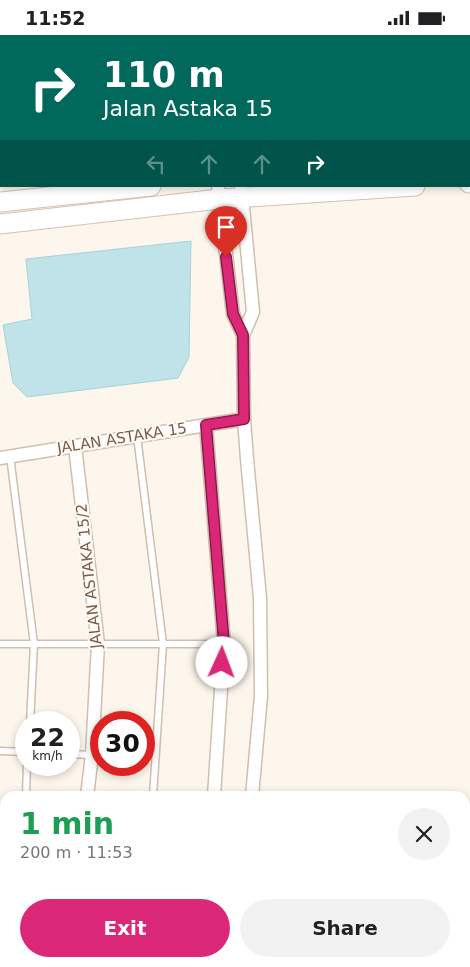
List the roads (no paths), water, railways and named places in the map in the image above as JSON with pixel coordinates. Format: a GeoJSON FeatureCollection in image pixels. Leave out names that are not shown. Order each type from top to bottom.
{"type":"FeatureCollection","features":[{"type":"Feature","properties":{"kind":"street"},"geometry":{"type":"LineString","coordinates":[[0,202],[142,187]]}},
{"type":"Feature","properties":{"kind":"street"},"geometry":{"type":"LineString","coordinates":[[0,224],[219,193],[386,187]]}},
{"type":"Feature","properties":{"kind":"street"},"geometry":{"type":"LineString","coordinates":[[242,192],[253,313],[243,335]]}},
{"type":"Feature","properties":{"kind":"street"},"geometry":{"type":"LineString","coordinates":[[219,193],[233,314],[243,335],[244,419],[260,598],[261,696],[252,791]]}},
{"type":"Feature","properties":{"kind":"street","name":"JALAN ASTAKA 15"},"geometry":{"type":"LineString","coordinates":[[5,457],[244,419]]}},
{"type":"Feature","properties":{"kind":"street"},"geometry":{"type":"LineString","coordinates":[[206,425],[224,644],[214,791]]}},
{"type":"Feature","properties":{"kind":"street","name":"JALAN ASTAKA 15/2"},"geometry":{"type":"LineString","coordinates":[[75,446],[98,644],[94,711]]}},
{"type":"Feature","properties":{"kind":"street","name":"JALAN ASTAKA 15/2"},"geometry":{"type":"LineString","coordinates":[[88,791],[90,771]]}},
{"type":"Feature","properties":{"kind":"lane"},"geometry":{"type":"LineString","coordinates":[[138,436],[163,644],[153,791]]}},
{"type":"Feature","properties":{"kind":"lane"},"geometry":{"type":"LineString","coordinates":[[5,457],[34,644],[31,711]]}},
{"type":"Feature","properties":{"kind":"lane"},"geometry":{"type":"LineString","coordinates":[[0,644],[224,644]]}},
{"type":"Feature","properties":{"kind":"lane"},"geometry":{"type":"LineString","coordinates":[[0,751],[15,752]]}},
{"type":"Feature","properties":{"kind":"lane"},"geometry":{"type":"LineString","coordinates":[[26,791],[27,776]]}},
{"type":"Feature","properties":{"kind":"water"},"geometry":{"type":"Polygon","coordinates":[[[191,241],[189,357],[178,378],[27,397],[13,383],[3,325],[32,319],[26,259],[191,241]]]}}]}
